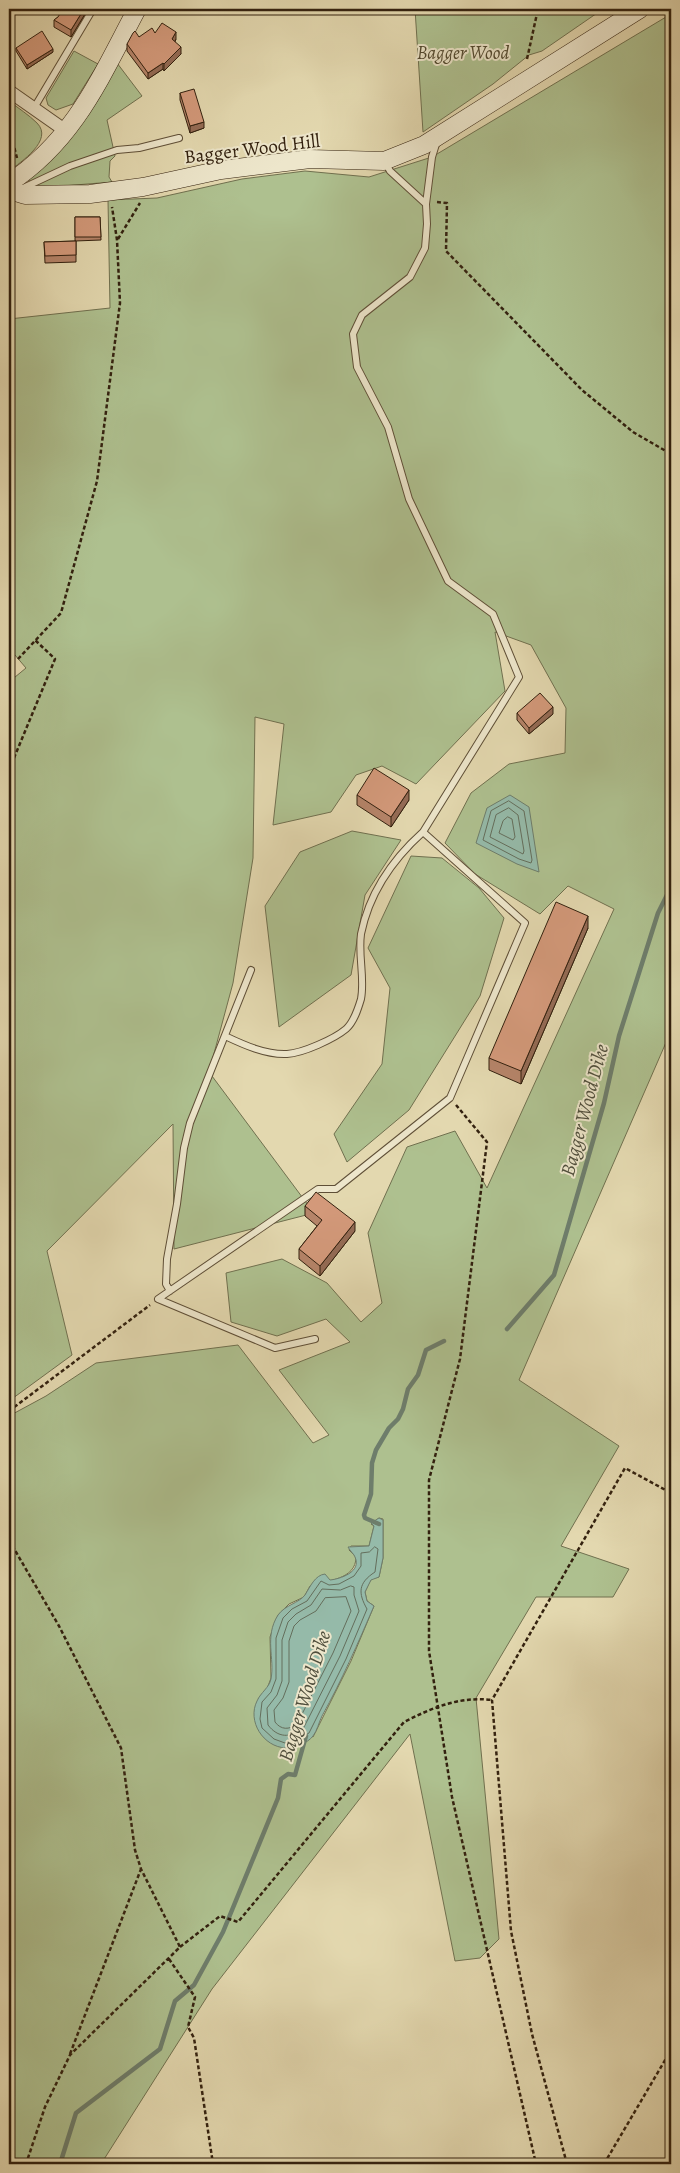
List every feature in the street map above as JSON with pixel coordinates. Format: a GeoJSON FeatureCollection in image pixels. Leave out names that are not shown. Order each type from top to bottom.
{"type":"FeatureCollection","features":[{"type":"Feature","properties":{"kind":"street"},"geometry":{"type":"LineString","coordinates":[[10,189],[24,173],[44,156],[90,98],[137,9]]}},
{"type":"Feature","properties":{"kind":"street","name":"Bagger Wood Hill"},"geometry":{"type":"LineString","coordinates":[[10,189],[25,195],[90,194],[143,187],[221,170],[310,159],[384,161],[424,145],[640,9]]}},
{"type":"Feature","properties":{"kind":"street"},"geometry":{"type":"LineString","coordinates":[[9,91],[66,130]]}},
{"type":"Feature","properties":{"kind":"lane"},"geometry":{"type":"LineString","coordinates":[[34,108],[93,9]]}},
{"type":"Feature","properties":{"kind":"lane"},"geometry":{"type":"LineString","coordinates":[[225,1036],[246,1046],[274,1053],[287,1054],[325,1042],[347,1029],[355,1017],[361,997],[361,943],[367,914],[390,867],[408,845],[422,832],[519,677],[493,614],[448,581],[409,498],[388,427],[357,367],[353,334],[362,315],[410,277],[425,248],[427,201],[432,157],[438,136]]}},
{"type":"Feature","properties":{"kind":"lane"},"geometry":{"type":"LineString","coordinates":[[10,189],[35,184],[70,166],[117,150],[139,148],[179,138]]}},
{"type":"Feature","properties":{"kind":"lane"},"geometry":{"type":"LineString","coordinates":[[384,161],[390,171],[427,201]]}},
{"type":"Feature","properties":{"kind":"lane"},"geometry":{"type":"LineString","coordinates":[[158,1299],[318,1189],[336,1189],[450,1098],[525,923],[422,832]]}},
{"type":"Feature","properties":{"kind":"lane"},"geometry":{"type":"LineString","coordinates":[[170,1291],[166,1284],[166,1259],[177,1204],[184,1148],[190,1123],[251,970]]}},
{"type":"Feature","properties":{"kind":"lane"},"geometry":{"type":"LineString","coordinates":[[158,1299],[275,1348],[315,1339]]}},
{"type":"Feature","properties":{"kind":"path"},"geometry":{"type":"LineString","coordinates":[[520,85],[529,55],[538,9]]}},
{"type":"Feature","properties":{"kind":"path"},"geometry":{"type":"LineString","coordinates":[[20,98],[11,113],[11,126],[14,151],[24,173]]}},
{"type":"Feature","properties":{"kind":"path"},"geometry":{"type":"LineString","coordinates":[[117,240],[142,200],[143,187]]}},
{"type":"Feature","properties":{"kind":"path"},"geometry":{"type":"LineString","coordinates":[[18,659],[61,612],[97,481],[120,303],[112,191]]}},
{"type":"Feature","properties":{"kind":"path"},"geometry":{"type":"LineString","coordinates":[[427,201],[447,203],[446,251],[582,390],[634,432],[671,454]]}},
{"type":"Feature","properties":{"kind":"path"},"geometry":{"type":"LineString","coordinates":[[9,770],[55,659],[35,640]]}},
{"type":"Feature","properties":{"kind":"path"},"geometry":{"type":"LineString","coordinates":[[450,1098],[487,1142],[460,1359],[429,1480],[430,1651],[452,1797],[536,2164]]}},
{"type":"Feature","properties":{"kind":"path"},"geometry":{"type":"LineString","coordinates":[[9,1411],[158,1299]]}},
{"type":"Feature","properties":{"kind":"path"},"geometry":{"type":"LineString","coordinates":[[567,2164],[532,2034],[511,1931],[492,1700],[625,1468],[671,1493]]}},
{"type":"Feature","properties":{"kind":"path"},"geometry":{"type":"LineString","coordinates":[[9,1540],[59,1626],[121,1748],[135,1850],[141,1869],[180,1947]]}},
{"type":"Feature","properties":{"kind":"path"},"geometry":{"type":"LineString","coordinates":[[70,2055],[180,1947],[220,1916],[238,1922],[404,1722],[438,1705],[476,1698],[492,1700]]}},
{"type":"Feature","properties":{"kind":"path"},"geometry":{"type":"LineString","coordinates":[[26,2164],[44,2107],[70,2055],[141,1869]]}},
{"type":"Feature","properties":{"kind":"path"},"geometry":{"type":"LineString","coordinates":[[169,1959],[195,1997],[188,2027],[194,2038],[213,2164]]}},
{"type":"Feature","properties":{"kind":"path"},"geometry":{"type":"LineString","coordinates":[[604,2164],[671,2050]]}},
{"type":"Feature","properties":{"kind":"green space","name":"Bagger Wood"},"geometry":{"type":"Polygon","coordinates":[[[415,9],[603,9],[542,51],[529,55],[493,84],[423,132],[415,9]]]}},
{"type":"Feature","properties":{"kind":"green space"},"geometry":{"type":"Polygon","coordinates":[[[671,14],[671,1031],[519,1380],[619,1446],[561,1546],[629,1569],[613,1597],[536,1597],[476,1698],[499,1939],[480,1958],[455,1961],[410,1734],[212,1989],[101,2164],[9,2164],[9,1416],[46,1396],[96,1363],[238,1345],[313,1443],[329,1435],[279,1370],[350,1342],[326,1319],[277,1336],[231,1322],[226,1273],[282,1259],[327,1283],[361,1322],[382,1303],[368,1233],[407,1147],[455,1131],[487,1188],[614,909],[568,886],[540,914],[475,874],[445,843],[471,793],[509,764],[565,753],[566,708],[531,645],[495,632],[505,691],[416,784],[382,766],[356,775],[331,812],[273,825],[284,724],[255,717],[253,858],[233,983],[209,1072],[314,1213],[174,1249],[173,1124],[47,1251],[72,1355],[9,1401],[9,682],[26,668],[9,648],[9,319],[110,308],[108,200],[157,198],[242,179],[305,171],[369,177],[432,157],[671,14]],[[379,1518],[371,1524],[374,1526],[369,1546],[351,1546],[349,1550],[356,1557],[355,1565],[351,1570],[339,1578],[310,1586],[304,1597],[289,1604],[278,1615],[270,1637],[271,1678],[267,1689],[258,1699],[313,1737],[351,1661],[374,1606],[367,1601],[365,1592],[371,1579],[379,1577],[383,1558],[383,1519],[379,1518]]]}},
{"type":"Feature","properties":{"kind":"green space"},"geometry":{"type":"Polygon","coordinates":[[[74,51],[98,64],[73,104],[56,110],[48,105],[46,98],[74,51]]]}},
{"type":"Feature","properties":{"kind":"green space"},"geometry":{"type":"Polygon","coordinates":[[[117,63],[142,96],[107,120],[115,156],[110,161],[109,177],[112,182],[38,188],[29,182],[30,177],[72,136],[98,100],[117,63]]]}},
{"type":"Feature","properties":{"kind":"green space"},"geometry":{"type":"Polygon","coordinates":[[[9,101],[37,123],[41,130],[41,136],[34,150],[9,171],[9,101]]]}},
{"type":"Feature","properties":{"kind":"green space"},"geometry":{"type":"Polygon","coordinates":[[[352,831],[401,840],[365,895],[351,975],[279,1027],[265,906],[300,852],[352,831]]]}},
{"type":"Feature","properties":{"kind":"green space"},"geometry":{"type":"Polygon","coordinates":[[[411,856],[442,858],[479,888],[504,918],[480,996],[409,1110],[347,1162],[334,1134],[382,1064],[390,988],[368,948],[411,856]]]}},
{"type":"Feature","properties":{"kind":"water"},"geometry":{"type":"Polygon","coordinates":[[[510,795],[529,807],[539,872],[517,864],[476,843],[487,808],[510,795]]]}},
{"type":"Feature","properties":{"kind":"water"},"geometry":{"type":"Polygon","coordinates":[[[379,1518],[383,1520],[383,1558],[379,1577],[371,1580],[365,1592],[367,1601],[374,1606],[362,1634],[316,1732],[308,1741],[297,1746],[278,1747],[270,1743],[259,1732],[254,1717],[257,1701],[269,1685],[271,1679],[271,1639],[274,1623],[278,1615],[288,1606],[302,1598],[313,1582],[321,1575],[325,1574],[330,1580],[353,1571],[356,1562],[348,1547],[369,1546],[374,1526],[371,1523],[379,1518]]]}},
{"type":"Feature","properties":{"kind":"building"},"geometry":{"type":"Polygon","coordinates":[[[9,9],[11,9],[12,27],[9,28],[9,9]]]}},
{"type":"Feature","properties":{"kind":"building"},"geometry":{"type":"Polygon","coordinates":[[[63,9],[84,9],[71,30],[54,20],[63,9]]]}},
{"type":"Feature","properties":{"kind":"building"},"geometry":{"type":"Polygon","coordinates":[[[162,23],[176,32],[172,39],[181,47],[164,64],[148,73],[127,44],[135,31],[139,37],[152,28],[155,33],[162,23]]]}},
{"type":"Feature","properties":{"kind":"building"},"geometry":{"type":"Polygon","coordinates":[[[42,31],[53,49],[27,65],[16,48],[42,31]]]}},
{"type":"Feature","properties":{"kind":"building"},"geometry":{"type":"Polygon","coordinates":[[[194,89],[204,122],[190,126],[180,93],[194,89]]]}},
{"type":"Feature","properties":{"kind":"building"},"geometry":{"type":"Polygon","coordinates":[[[10,207],[12,237],[9,237],[10,207]]]}},
{"type":"Feature","properties":{"kind":"building"},"geometry":{"type":"Polygon","coordinates":[[[75,217],[100,217],[101,237],[75,237],[75,217]]]}},
{"type":"Feature","properties":{"kind":"building"},"geometry":{"type":"Polygon","coordinates":[[[76,241],[76,255],[45,256],[44,242],[76,241]]]}},
{"type":"Feature","properties":{"kind":"building"},"geometry":{"type":"Polygon","coordinates":[[[540,693],[553,707],[529,728],[517,713],[540,693]]]}},
{"type":"Feature","properties":{"kind":"building"},"geometry":{"type":"Polygon","coordinates":[[[374,768],[409,790],[391,817],[357,795],[374,768]]]}},
{"type":"Feature","properties":{"kind":"building"},"geometry":{"type":"Polygon","coordinates":[[[556,902],[588,916],[521,1071],[489,1058],[556,902]]]}},
{"type":"Feature","properties":{"kind":"building"},"geometry":{"type":"Polygon","coordinates":[[[316,1192],[355,1222],[320,1266],[299,1249],[322,1220],[305,1206],[316,1192]]]}},
{"type":"Feature","properties":{"kind":"waterway","name":"Bagger Wood Dike"},"geometry":{"type":"LineString","coordinates":[[507,1329],[554,1275],[604,1103],[619,1036],[658,913],[671,887]]}},
{"type":"Feature","properties":{"kind":"waterway","name":"Bagger Wood Dike"},"geometry":{"type":"LineString","coordinates":[[379,1524],[365,1518],[364,1515],[371,1494],[372,1463],[376,1450],[389,1428],[398,1419],[403,1409],[408,1389],[418,1375],[426,1350],[444,1341]]}},
{"type":"Feature","properties":{"kind":"waterway","name":"Bagger Wood Dike"},"geometry":{"type":"LineString","coordinates":[[60,2164],[76,2113],[160,2049],[175,2001],[194,1985],[223,1932],[278,1798],[281,1779],[288,1774],[295,1775],[306,1736]]}}]}
